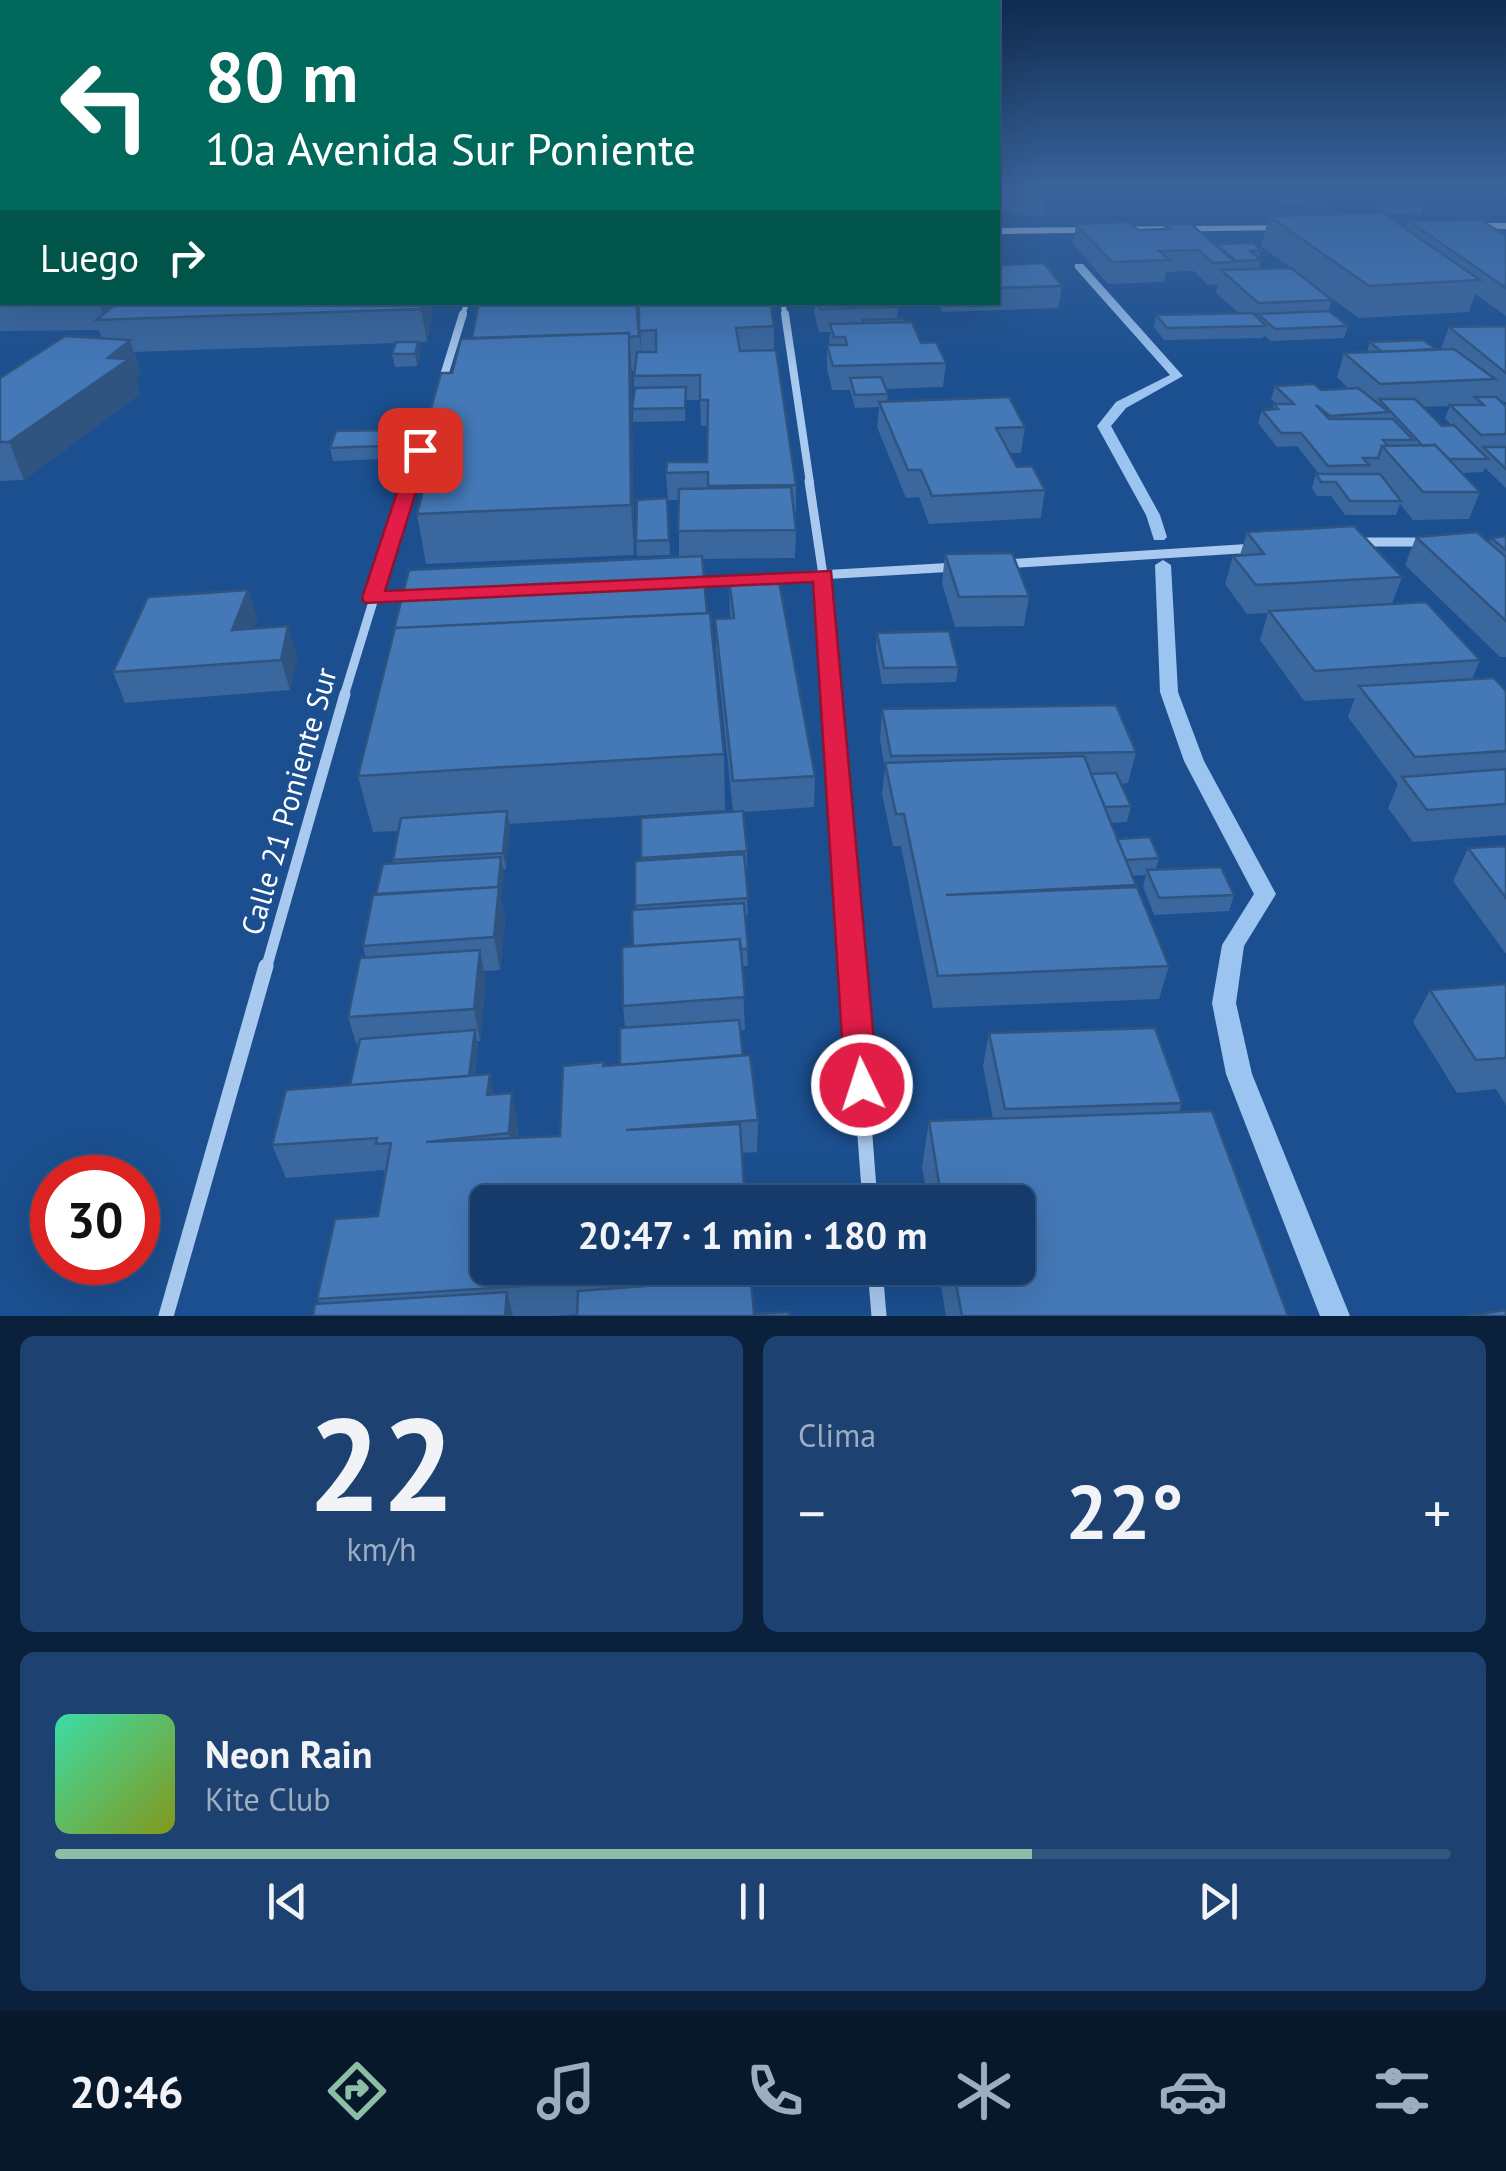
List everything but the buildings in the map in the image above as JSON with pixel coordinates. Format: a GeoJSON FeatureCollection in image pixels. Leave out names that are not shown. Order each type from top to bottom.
{"type":"FeatureCollection","features":[{"type":"Feature","properties":{"kind":"street"},"geometry":{"type":"LineString","coordinates":[[438,395],[467,305]]}},
{"type":"Feature","properties":{"kind":"street"},"geometry":{"type":"LineString","coordinates":[[782,305],[823,575],[869,1185]]}},
{"type":"Feature","properties":{"kind":"street","name":"Calle 21 Poniente Sur"},"geometry":{"type":"LineString","coordinates":[[166,1316],[372,598],[426,432]]}},
{"type":"Feature","properties":{"kind":"street"},"geometry":{"type":"LineString","coordinates":[[1338,542],[1432,542]]}},
{"type":"Feature","properties":{"kind":"street"},"geometry":{"type":"LineString","coordinates":[[982,565],[1259,548]]}},
{"type":"Feature","properties":{"kind":"street"},"geometry":{"type":"LineString","coordinates":[[764,578],[962,566]]}},
{"type":"Feature","properties":{"kind":"street"},"geometry":{"type":"LineString","coordinates":[[686,582],[745,579]]}},
{"type":"Feature","properties":{"kind":"street"},"geometry":{"type":"LineString","coordinates":[[372,598],[431,595]]}},
{"type":"Feature","properties":{"kind":"street"},"geometry":{"type":"LineString","coordinates":[[876,1285],[879,1316]]}},
{"type":"Feature","properties":{"kind":"waterway"},"geometry":{"type":"LineString","coordinates":[[1079,266],[1177,376],[1121,405],[1104,426],[1153,515],[1159,537]]}},
{"type":"Feature","properties":{"kind":"waterway"},"geometry":{"type":"LineString","coordinates":[[1163,565],[1169,692],[1194,761],[1265,894],[1233,945],[1224,1003],[1239,1074],[1335,1316]]}},
{"type":"Feature","properties":{"kind":"route"},"geometry":{"type":"LineString","coordinates":[[420,450],[372,598],[823,575],[862,1085]]}}]}
